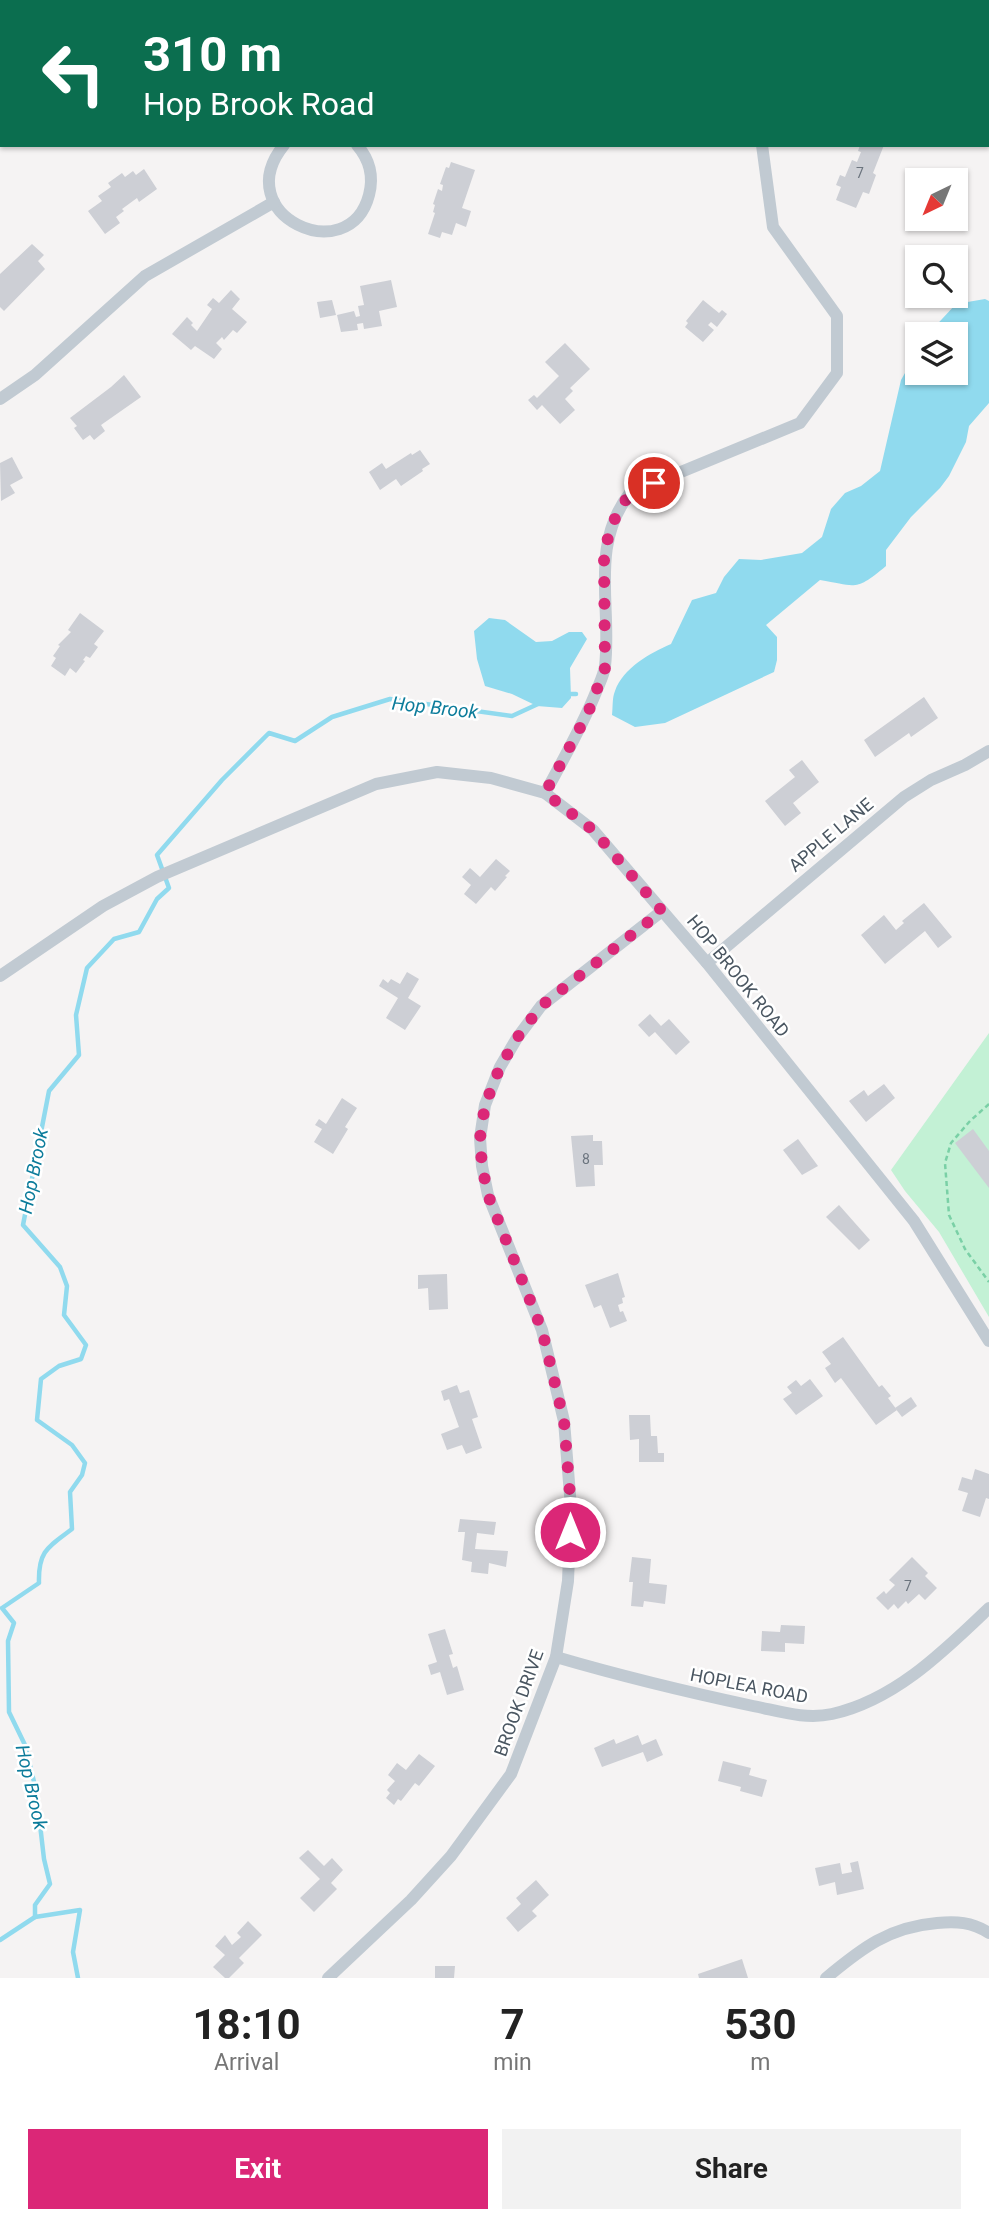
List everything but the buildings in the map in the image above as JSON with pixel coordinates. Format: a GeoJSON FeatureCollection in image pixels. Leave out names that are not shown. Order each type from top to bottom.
{"type":"FeatureCollection","features":[{"type":"Feature","properties":{"kind":"street"},"geometry":{"type":"LineString","coordinates":[[282,147],[270,170],[269,186],[274,202],[283,216],[296,226],[312,232],[329,232],[345,226],[358,216],[368,202],[372,186],[371,169],[359,147]]}},
{"type":"Feature","properties":{"kind":"street"},"geometry":{"type":"LineString","coordinates":[[545,793],[588,713],[605,668],[605,550],[613,521],[624,500],[630,493],[800,423],[836,373],[837,316],[774,227],[762,147]]}},
{"type":"Feature","properties":{"kind":"street"},"geometry":{"type":"LineString","coordinates":[[0,399],[35,375],[145,276],[274,202]]}},
{"type":"Feature","properties":{"kind":"street","name":"APPLE LANE"},"geometry":{"type":"LineString","coordinates":[[707,963],[904,797],[931,780],[989,751]]}},
{"type":"Feature","properties":{"kind":"street","name":"HOP BROOK ROAD"},"geometry":{"type":"LineString","coordinates":[[0,976],[103,906],[157,877],[376,784],[437,772],[491,778],[545,793],[593,830],[707,963],[914,1221],[989,1341]]}},
{"type":"Feature","properties":{"kind":"street","name":"BROOK DRIVE"},"geometry":{"type":"LineString","coordinates":[[328,1978],[427,1883],[451,1856],[512,1774],[556,1657],[568,1581],[571,1507],[564,1421],[542,1330],[488,1195],[480,1138],[485,1105],[500,1067],[541,1006],[662,911]]}},
{"type":"Feature","properties":{"kind":"street","name":"HOPLEA ROAD"},"geometry":{"type":"LineString","coordinates":[[556,1657],[704,1696],[808,1717],[833,1714],[890,1692],[989,1608]]}},
{"type":"Feature","properties":{"kind":"street"},"geometry":{"type":"LineString","coordinates":[[827,1978],[882,1936],[912,1925],[958,1921],[989,1933]]}},
{"type":"Feature","properties":{"kind":"path"},"geometry":{"type":"LineString","coordinates":[[989,1104],[951,1143],[945,1163],[949,1215],[965,1249],[989,1282]]}},
{"type":"Feature","properties":{"kind":"green space"},"geometry":{"type":"Polygon","coordinates":[[[989,1033],[989,1317],[939,1232],[891,1170],[989,1033]]]}},
{"type":"Feature","properties":{"kind":"water"},"geometry":{"type":"Polygon","coordinates":[[[985,299],[989,301],[989,403],[969,426],[966,442],[949,476],[911,517],[886,550],[886,566],[868,580],[855,585],[820,580],[766,625],[777,637],[774,672],[665,723],[635,727],[612,715],[614,694],[624,675],[646,657],[671,644],[692,600],[716,593],[724,577],[739,559],[761,560],[802,553],[822,537],[831,509],[845,493],[861,486],[880,471],[901,380],[905,373],[905,385],[968,385],[968,322],[939,322],[952,308],[968,308],[968,302],[985,299]]]}},
{"type":"Feature","properties":{"kind":"water"},"geometry":{"type":"Polygon","coordinates":[[[489,618],[505,620],[536,642],[552,641],[569,632],[582,632],[587,639],[570,668],[571,698],[562,708],[537,706],[512,694],[485,686],[477,659],[474,631],[489,618]]]}},
{"type":"Feature","properties":{"kind":"waterway","name":"Hop Brook"},"geometry":{"type":"LineString","coordinates":[[565,694],[576,694]]}},
{"type":"Feature","properties":{"kind":"waterway","name":"Hop Brook"},"geometry":{"type":"LineString","coordinates":[[78,1978],[73,1952],[80,1910],[35,1917],[35,1905],[50,1884],[44,1859],[36,1790],[25,1745],[9,1712],[8,1641],[14,1623],[2,1608],[39,1583],[40,1564],[46,1551],[72,1529],[70,1492],[82,1475],[85,1463],[72,1445],[37,1420],[41,1379],[59,1366],[81,1359],[86,1345],[64,1315],[67,1286],[60,1267],[23,1225],[49,1091],[79,1055],[76,1015],[87,968],[114,939],[139,932],[157,899],[169,888],[157,855],[222,780],[269,733],[295,741],[332,717],[390,699],[512,716],[538,704]]}},
{"type":"Feature","properties":{"kind":"waterway"},"geometry":{"type":"LineString","coordinates":[[0,1940],[35,1917]]}},
{"type":"Feature","properties":{"kind":"route"},"geometry":{"type":"LineString","coordinates":[[570,1532],[571,1507],[564,1421],[542,1330],[488,1195],[480,1138],[485,1105],[500,1067],[541,1006],[662,911],[593,830],[545,793],[588,713],[605,668],[604,559],[609,532],[630,493],[654,483]]}}]}
